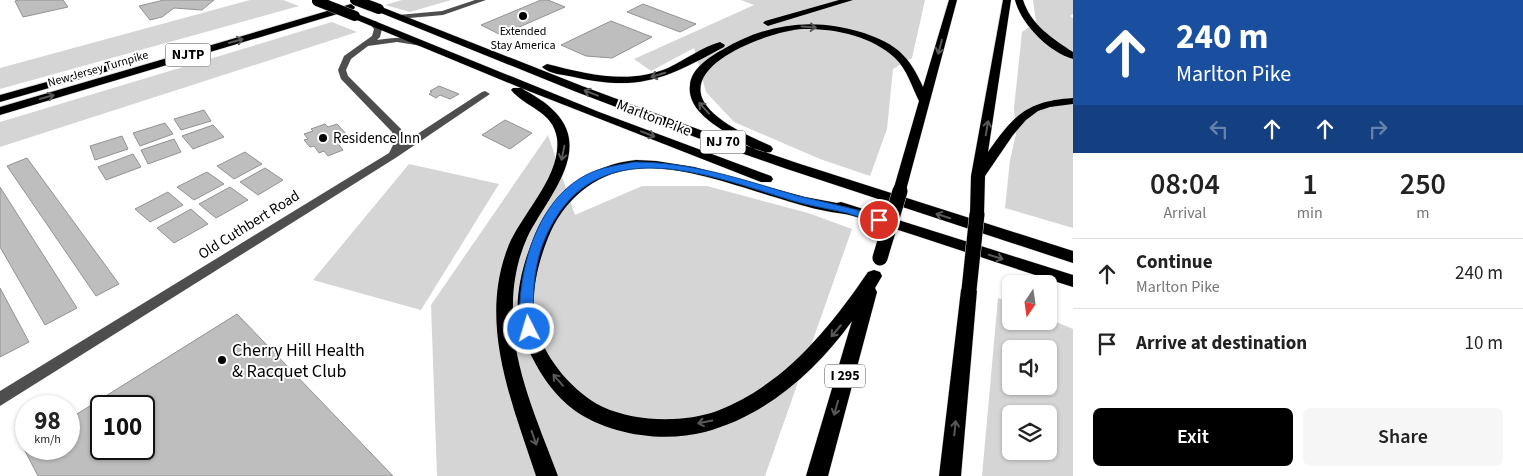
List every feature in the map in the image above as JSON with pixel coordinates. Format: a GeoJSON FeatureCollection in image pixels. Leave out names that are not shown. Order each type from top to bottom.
{"type":"FeatureCollection","features":[{"type":"Feature","properties":{"kind":"highway","name":"New Jersey Turnpike"},"geometry":{"type":"LineString","coordinates":[[0,99],[345,0]]}},
{"type":"Feature","properties":{"kind":"highway","name":"Marlton Pike"},"geometry":{"type":"LineString","coordinates":[[355,0],[377,5],[398,17],[700,135],[964,223],[1003,233],[1073,257]]}},
{"type":"Feature","properties":{"kind":"highway"},"geometry":{"type":"LineString","coordinates":[[472,46],[586,77],[618,80],[639,79],[667,72],[764,24],[849,0]]}},
{"type":"Feature","properties":{"kind":"highway","name":"I 295"},"geometry":{"type":"LineString","coordinates":[[817,476],[900,191],[953,0]]}},
{"type":"Feature","properties":{"kind":"highway"},"geometry":{"type":"LineString","coordinates":[[951,474],[977,214],[978,176],[1007,0]]}},
{"type":"Feature","properties":{"kind":"highway"},"geometry":{"type":"LineString","coordinates":[[1019,0],[1027,20],[1046,38],[1073,56]]}},
{"type":"Feature","properties":{"kind":"highway","name":"Marlton Pike"},"geometry":{"type":"LineString","coordinates":[[315,1],[595,114],[850,210],[1072,281]]}},
{"type":"Feature","properties":{"kind":"highway","name":"New Jersey Turnpike"},"geometry":{"type":"LineString","coordinates":[[0,110],[377,5]]}},
{"type":"Feature","properties":{"kind":"highway"},"geometry":{"type":"LineString","coordinates":[[822,176],[751,141],[714,118],[696,99],[695,81],[699,72],[723,53],[768,32],[782,28],[803,26],[823,28],[858,35],[878,43],[899,56],[925,101]]}},
{"type":"Feature","properties":{"kind":"highway"},"geometry":{"type":"LineString","coordinates":[[489,71],[549,112],[558,122],[565,144],[559,170],[521,235],[515,249],[504,306],[506,344],[524,408],[547,476]]}},
{"type":"Feature","properties":{"kind":"highway"},"geometry":{"type":"LineString","coordinates":[[978,176],[1021,119],[1030,111],[1056,102],[1073,101]]}},
{"type":"Feature","properties":{"kind":"highway"},"geometry":{"type":"LineString","coordinates":[[850,210],[799,199],[722,176],[686,169],[635,165],[614,169],[590,177],[573,189],[560,202],[543,230],[531,264],[527,290],[529,329],[539,352],[555,378],[582,404],[608,418],[643,426],[681,427],[717,420],[749,405],[787,382],[836,331],[874,276]]}},
{"type":"Feature","properties":{"kind":"highway"},"geometry":{"type":"LineString","coordinates":[[1003,233],[1073,248]]}},
{"type":"Feature","properties":{"kind":"street"},"geometry":{"type":"LineString","coordinates":[[398,17],[443,13],[482,0]]}},
{"type":"Feature","properties":{"kind":"street"},"geometry":{"type":"LineString","coordinates":[[432,30],[437,19],[443,13]]}},
{"type":"Feature","properties":{"kind":"street"},"geometry":{"type":"LineString","coordinates":[[373,23],[377,28],[378,34],[374,40],[347,58],[342,70],[344,77],[397,131],[400,141],[393,154]]}},
{"type":"Feature","properties":{"kind":"street"},"geometry":{"type":"LineString","coordinates":[[366,45],[393,40],[423,44]]}},
{"type":"Feature","properties":{"kind":"street","name":"Old Cuthbert Road"},"geometry":{"type":"LineString","coordinates":[[0,399],[393,154],[485,94]]}},
{"type":"Feature","properties":{"kind":"shaded area"},"geometry":{"type":"Polygon","coordinates":[[[250,0],[283,0],[299,6],[0,89],[0,68],[250,0]]]}},
{"type":"Feature","properties":{"kind":"shaded area"},"geometry":{"type":"Polygon","coordinates":[[[402,0],[451,0],[410,12],[385,5],[402,0]]]}},
{"type":"Feature","properties":{"kind":"shaded area"},"geometry":{"type":"Polygon","coordinates":[[[741,0],[925,0],[912,58],[893,69],[887,129],[870,176],[820,159],[734,122],[706,92],[694,48],[651,71],[634,59],[754,5],[741,0]]]}},
{"type":"Feature","properties":{"kind":"shaded area"},"geometry":{"type":"Polygon","coordinates":[[[1033,0],[1073,0],[1073,14],[1070,16],[1073,18],[1073,228],[1005,208],[1010,160],[1016,134],[1014,108],[1022,32],[1036,22],[1033,0]]]}},
{"type":"Feature","properties":{"kind":"shaded area"},"geometry":{"type":"Polygon","coordinates":[[[332,22],[357,32],[0,147],[0,122],[332,22]]]}},
{"type":"Feature","properties":{"kind":"shaded area"},"geometry":{"type":"Polygon","coordinates":[[[548,135],[575,215],[642,186],[707,186],[808,213],[852,229],[765,476],[437,476],[431,305],[548,135]]]}},
{"type":"Feature","properties":{"kind":"shaded area"},"geometry":{"type":"Polygon","coordinates":[[[409,164],[499,184],[421,310],[313,280],[409,164]]]}},
{"type":"Feature","properties":{"kind":"shaded area"},"geometry":{"type":"Polygon","coordinates":[[[998,298],[1002,300],[1002,330],[1058,330],[1058,323],[1073,329],[1073,476],[982,476],[998,298]]]}},
{"type":"Feature","properties":{"kind":"building"},"geometry":{"type":"Polygon","coordinates":[[[63,0],[68,7],[23,17],[15,1],[63,0]]]}},
{"type":"Feature","properties":{"kind":"building"},"geometry":{"type":"Polygon","coordinates":[[[164,0],[214,0],[202,10],[174,8],[162,17],[150,20],[139,6],[164,0]]]}},
{"type":"Feature","properties":{"kind":"building","name":"Extended Stay America"},"geometry":{"type":"Polygon","coordinates":[[[541,0],[548,0],[565,7],[501,35],[481,25],[541,0]]]}},
{"type":"Feature","properties":{"kind":"building"},"geometry":{"type":"Polygon","coordinates":[[[643,4],[696,24],[680,32],[627,12],[643,4]]]}},
{"type":"Feature","properties":{"kind":"building"},"geometry":{"type":"Polygon","coordinates":[[[611,21],[652,37],[612,58],[586,56],[561,45],[611,21]]]}},
{"type":"Feature","properties":{"kind":"building"},"geometry":{"type":"Polygon","coordinates":[[[439,86],[459,94],[450,99],[440,95],[436,98],[429,94],[432,92],[430,91],[439,86]]]}},
{"type":"Feature","properties":{"kind":"building"},"geometry":{"type":"Polygon","coordinates":[[[204,110],[211,121],[181,130],[174,119],[204,110]]]}},
{"type":"Feature","properties":{"kind":"building"},"geometry":{"type":"Polygon","coordinates":[[[505,120],[532,133],[510,149],[482,135],[505,120]]]}},
{"type":"Feature","properties":{"kind":"building"},"geometry":{"type":"Polygon","coordinates":[[[165,123],[173,134],[140,146],[133,133],[165,123]]]}},
{"type":"Feature","properties":{"kind":"building"},"geometry":{"type":"Polygon","coordinates":[[[325,124],[328,127],[337,124],[348,136],[335,140],[343,150],[328,156],[324,151],[319,153],[314,146],[310,147],[304,140],[308,139],[304,134],[313,131],[311,129],[325,124]]]}},
{"type":"Feature","properties":{"kind":"building"},"geometry":{"type":"Polygon","coordinates":[[[213,125],[224,137],[193,149],[182,136],[213,125]]]}},
{"type":"Feature","properties":{"kind":"building"},"geometry":{"type":"Polygon","coordinates":[[[122,136],[128,149],[95,160],[90,146],[122,136]]]}},
{"type":"Feature","properties":{"kind":"building"},"geometry":{"type":"Polygon","coordinates":[[[174,139],[181,152],[148,164],[141,150],[174,139]]]}},
{"type":"Feature","properties":{"kind":"building"},"geometry":{"type":"Polygon","coordinates":[[[245,152],[262,164],[234,179],[217,166],[245,152]]]}},
{"type":"Feature","properties":{"kind":"building"},"geometry":{"type":"Polygon","coordinates":[[[133,154],[141,167],[106,180],[98,167],[133,154]]]}},
{"type":"Feature","properties":{"kind":"building"},"geometry":{"type":"Polygon","coordinates":[[[27,158],[119,284],[96,296],[7,166],[27,158]]]}},
{"type":"Feature","properties":{"kind":"building"},"geometry":{"type":"Polygon","coordinates":[[[265,168],[283,180],[258,195],[240,182],[265,168]]]}},
{"type":"Feature","properties":{"kind":"building"},"geometry":{"type":"Polygon","coordinates":[[[207,172],[224,184],[194,200],[177,187],[207,172]]]}},
{"type":"Feature","properties":{"kind":"building"},"geometry":{"type":"Polygon","coordinates":[[[0,187],[77,308],[45,325],[0,247],[0,187]]]}},
{"type":"Feature","properties":{"kind":"building"},"geometry":{"type":"Polygon","coordinates":[[[230,187],[248,200],[216,218],[199,204],[230,187]]]}},
{"type":"Feature","properties":{"kind":"building"},"geometry":{"type":"Polygon","coordinates":[[[168,192],[183,205],[150,222],[135,209],[168,192]]]}},
{"type":"Feature","properties":{"kind":"building"},"geometry":{"type":"Polygon","coordinates":[[[191,209],[208,224],[174,243],[157,228],[191,209]]]}},
{"type":"Feature","properties":{"kind":"building"},"geometry":{"type":"Polygon","coordinates":[[[0,288],[29,342],[0,357],[0,288]]]}},
{"type":"Feature","properties":{"kind":"building","name":"Cherry Hill Health & Racquet Club"},"geometry":{"type":"Polygon","coordinates":[[[237,314],[393,476],[38,476],[30,460],[80,460],[80,412],[90,406],[90,460],[155,460],[155,395],[107,395],[237,314]]]}},
{"type":"Feature","properties":{"kind":"place","name":"Extended Stay America"},"geometry":{"type":"Point","coordinates":[523,16]}},
{"type":"Feature","properties":{"kind":"place","name":"Residence Inn"},"geometry":{"type":"Point","coordinates":[323,138]}},
{"type":"Feature","properties":{"kind":"place","name":"Cherry Hill Health & Racquet Club"},"geometry":{"type":"Point","coordinates":[222,360]}},
{"type":"Feature","properties":{"kind":"route"},"geometry":{"type":"LineString","coordinates":[[529,329],[526,299],[528,281],[531,264],[543,230],[560,202],[573,189],[590,177],[614,169],[635,165],[686,169],[722,176],[799,199],[838,209],[850,210],[879,220]]}}]}
